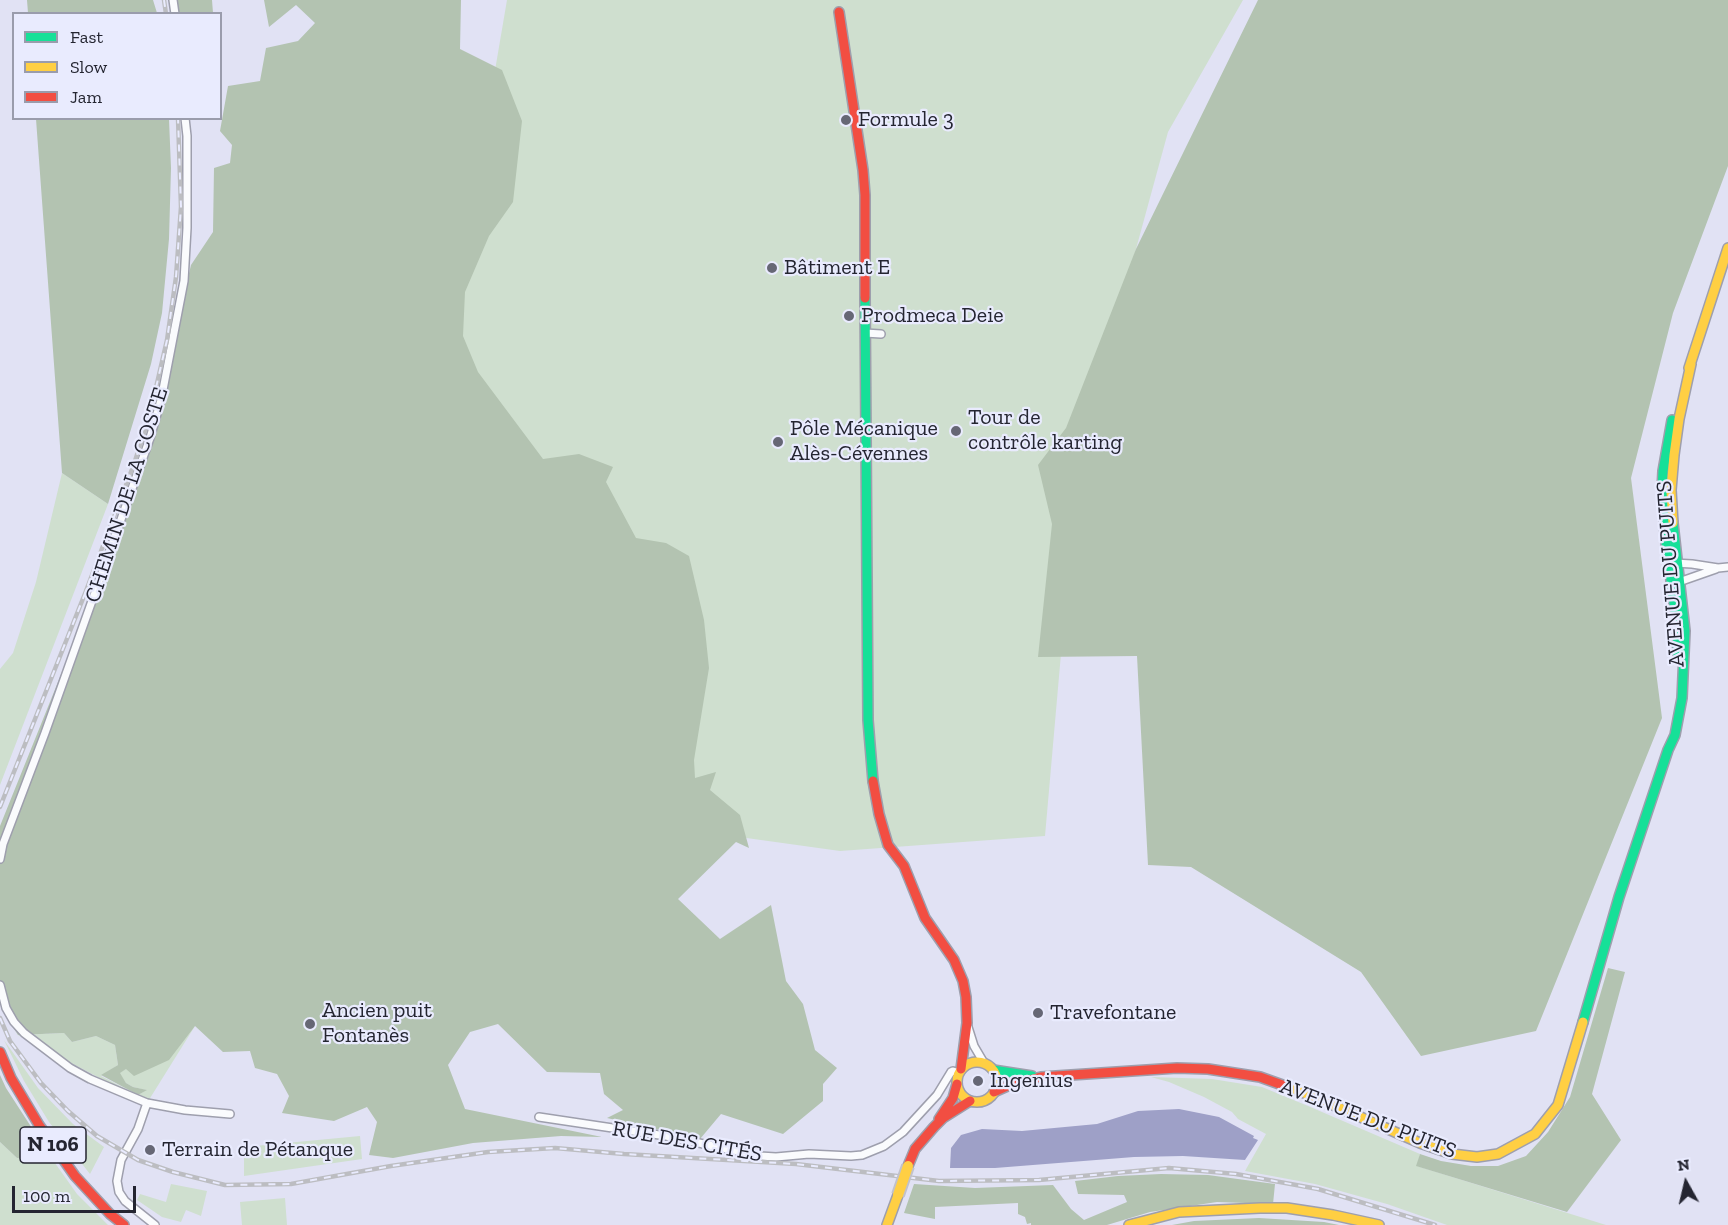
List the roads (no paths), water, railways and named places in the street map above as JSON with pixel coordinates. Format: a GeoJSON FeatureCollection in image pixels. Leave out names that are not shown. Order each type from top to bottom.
{"type":"FeatureCollection","features":[{"type":"Feature","properties":{"kind":"main road"},"geometry":{"type":"LineString","coordinates":[[838,12],[864,180],[868,720],[874,790],[888,845],[907,871],[925,918],[957,966],[965,988],[967,1023],[959,1075],[953,1098],[934,1127]]}},
{"type":"Feature","properties":{"kind":"main road","name":"AVENUE DU PUITS"},"geometry":{"type":"LineString","coordinates":[[994,1092],[1012,1084],[1041,1077],[1177,1068],[1208,1069],[1260,1077],[1310,1095],[1420,1143],[1452,1154],[1477,1157],[1498,1154],[1514,1146],[1535,1134],[1545,1123],[1558,1105],[1619,897],[1668,750],[1678,672],[1675,583],[1673,563],[1665,535],[1663,471],[1673,417],[1683,382],[1691,364],[1728,248]]}},
{"type":"Feature","properties":{"kind":"main road","name":"N 106"},"geometry":{"type":"LineString","coordinates":[[0,1052],[11,1078],[39,1125],[75,1176],[110,1214],[124,1225]]}},
{"type":"Feature","properties":{"kind":"main road"},"geometry":{"type":"LineString","coordinates":[[887,1225],[915,1149],[943,1118],[970,1101],[984,1100],[994,1092],[997,1082],[993,1070],[984,1063],[967,1064],[959,1075],[960,1092],[970,1101]]}},
{"type":"Feature","properties":{"kind":"main road","name":"AVENUE DU PUITS"},"geometry":{"type":"LineString","coordinates":[[993,1070],[1041,1077]]}},
{"type":"Feature","properties":{"kind":"main road"},"geometry":{"type":"LineString","coordinates":[[1129,1225],[1179,1212],[1287,1208],[1379,1225]]}},
{"type":"Feature","properties":{"kind":"street","name":"CHEMIN DE LA COSTE"},"geometry":{"type":"LineString","coordinates":[[0,859],[3,844],[150,438],[161,400],[184,281],[187,228],[185,120]]}},
{"type":"Feature","properties":{"kind":"street"},"geometry":{"type":"LineString","coordinates":[[865,333],[881,334]]}},
{"type":"Feature","properties":{"kind":"street"},"geometry":{"type":"LineString","coordinates":[[1673,563],[1728,567]]}},
{"type":"Feature","properties":{"kind":"street"},"geometry":{"type":"LineString","coordinates":[[1675,583],[1718,568]]}},
{"type":"Feature","properties":{"kind":"street"},"geometry":{"type":"LineString","coordinates":[[0,985],[6,1008],[14,1022],[24,1033],[70,1068],[114,1091],[147,1103],[185,1110],[230,1114]]}},
{"type":"Feature","properties":{"kind":"street"},"geometry":{"type":"LineString","coordinates":[[967,1023],[974,1046],[984,1063]]}},
{"type":"Feature","properties":{"kind":"street","name":"RUE DES CITÉS"},"geometry":{"type":"LineString","coordinates":[[538,1117],[666,1136],[760,1156],[809,1154],[851,1156],[872,1152],[889,1142],[903,1131],[937,1095],[951,1072],[959,1075]]}},
{"type":"Feature","properties":{"kind":"street"},"geometry":{"type":"LineString","coordinates":[[147,1103],[138,1129],[120,1160],[117,1182],[119,1192],[125,1201],[155,1225]]}},
{"type":"Feature","properties":{"kind":"water"},"geometry":{"type":"Polygon","coordinates":[[[1179,1109],[1219,1117],[1258,1140],[1245,1160],[1183,1156],[1134,1157],[995,1168],[950,1168],[951,1148],[961,1135],[982,1129],[1022,1131],[1097,1124],[1138,1111],[1179,1109]]]}},
{"type":"Feature","properties":{"kind":"railway"},"geometry":{"type":"LineString","coordinates":[[164,0],[166,12]]}},
{"type":"Feature","properties":{"kind":"railway"},"geometry":{"type":"LineString","coordinates":[[0,807],[86,591],[149,418],[167,340],[176,277],[181,207],[178,120]]}},
{"type":"Feature","properties":{"kind":"railway"},"geometry":{"type":"LineString","coordinates":[[0,1018],[10,1041],[41,1083],[97,1136],[138,1160],[173,1172],[225,1185],[291,1184],[488,1152],[555,1148],[796,1164],[939,1181],[1039,1180],[1169,1168],[1236,1174],[1318,1189],[1435,1225]]}},
{"type":"Feature","properties":{"kind":"place","name":"Formule 3"},"geometry":{"type":"Point","coordinates":[846,120]}},
{"type":"Feature","properties":{"kind":"place","name":"Bâtiment E"},"geometry":{"type":"Point","coordinates":[772,268]}},
{"type":"Feature","properties":{"kind":"place","name":"Prodmeca Deie"},"geometry":{"type":"Point","coordinates":[849,316]}},
{"type":"Feature","properties":{"kind":"place","name":"Tour de contrôle karting"},"geometry":{"type":"Point","coordinates":[956,431]}},
{"type":"Feature","properties":{"kind":"place","name":"Pôle Mécanique Alès-Cévennes"},"geometry":{"type":"Point","coordinates":[778,442]}},
{"type":"Feature","properties":{"kind":"place","name":"Travefontane"},"geometry":{"type":"Point","coordinates":[1038,1013]}},
{"type":"Feature","properties":{"kind":"place","name":"Ancien puit Fontanès"},"geometry":{"type":"Point","coordinates":[310,1024]}},
{"type":"Feature","properties":{"kind":"place","name":"Ingenius"},"geometry":{"type":"Point","coordinates":[978,1081]}},
{"type":"Feature","properties":{"kind":"place","name":"Terrain de Pétanque"},"geometry":{"type":"Point","coordinates":[150,1150]}}]}
